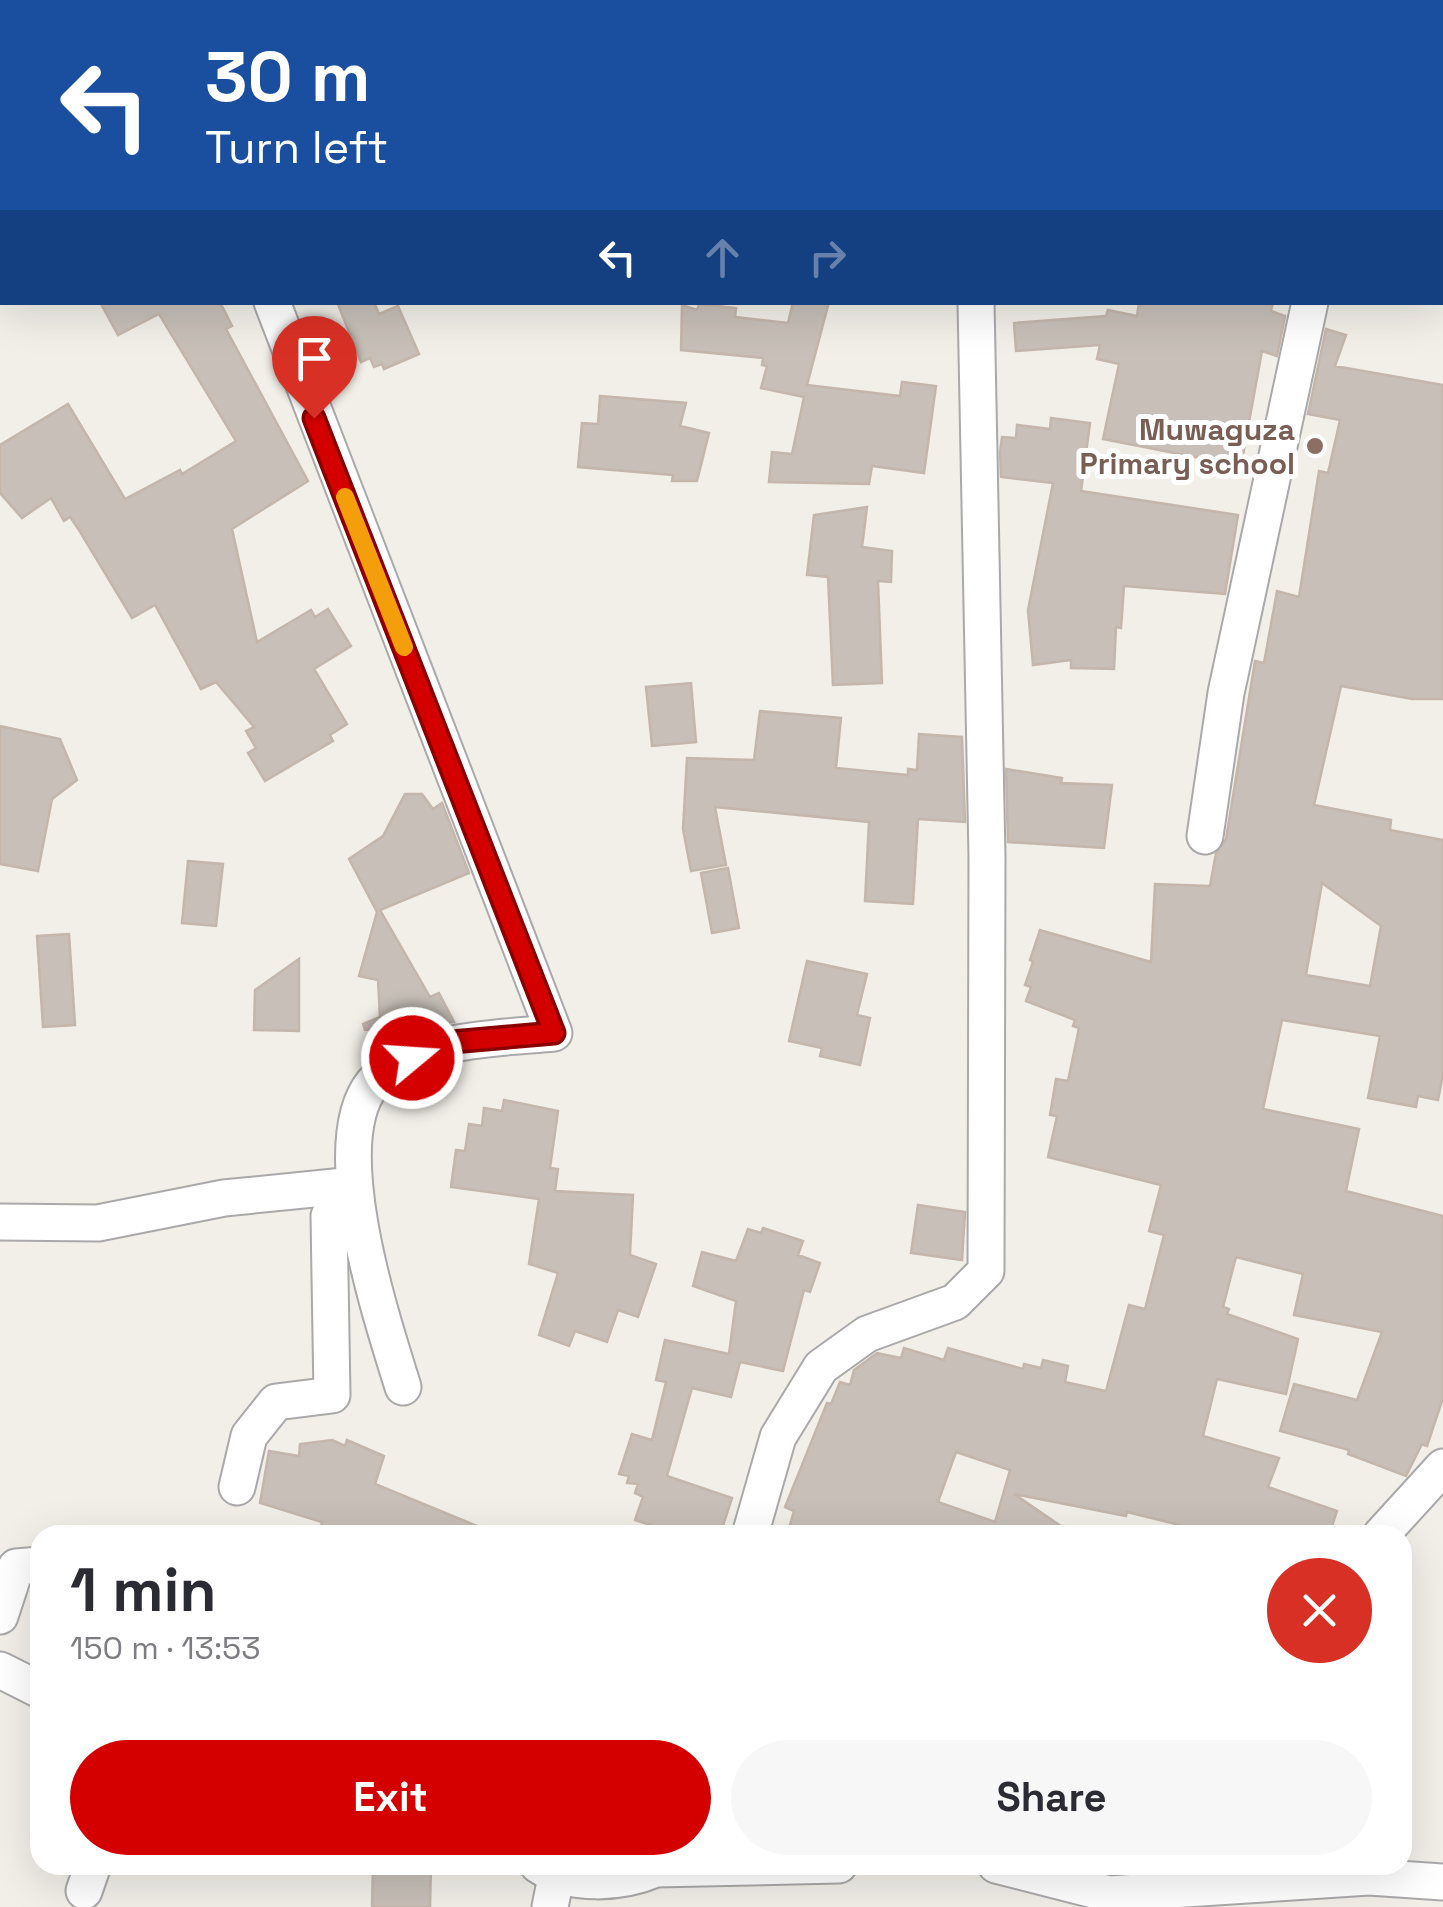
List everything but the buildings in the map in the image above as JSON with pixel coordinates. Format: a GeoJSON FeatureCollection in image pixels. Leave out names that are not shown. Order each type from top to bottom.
{"type":"FeatureCollection","features":[{"type":"Feature","properties":{"kind":"street"},"geometry":{"type":"LineString","coordinates":[[273,305],[554,1033],[452,1042],[412,1058],[374,1082],[358,1114],[354,1185],[370,1281],[403,1387]]}},
{"type":"Feature","properties":{"kind":"street"},"geometry":{"type":"LineString","coordinates":[[753,1525],[778,1437],[822,1367],[866,1334],[954,1302],[986,1272],[987,858],[976,305]]}},
{"type":"Feature","properties":{"kind":"street"},"geometry":{"type":"LineString","coordinates":[[1206,836],[1226,693],[1309,305]]}},
{"type":"Feature","properties":{"kind":"street"},"geometry":{"type":"LineString","coordinates":[[0,1222],[98,1223],[224,1198],[354,1185]]}},
{"type":"Feature","properties":{"kind":"street"},"geometry":{"type":"LineString","coordinates":[[237,1486],[250,1436],[276,1402],[332,1394],[329,1216],[354,1185]]}},
{"type":"Feature","properties":{"kind":"street"},"geometry":{"type":"LineString","coordinates":[[1390,1525],[1443,1467]]}},
{"type":"Feature","properties":{"kind":"street"},"geometry":{"type":"LineString","coordinates":[[0,1616],[16,1567],[30,1566]]}},
{"type":"Feature","properties":{"kind":"street"},"geometry":{"type":"LineString","coordinates":[[0,1670],[30,1685]]}},
{"type":"Feature","properties":{"kind":"street"},"geometry":{"type":"LineString","coordinates":[[548,1883],[629,1880],[640,1875]]}},
{"type":"Feature","properties":{"kind":"street"},"geometry":{"type":"LineString","coordinates":[[1025,1875],[1102,1901],[1369,1877],[1443,1882]]}},
{"type":"Feature","properties":{"kind":"street"},"geometry":{"type":"LineString","coordinates":[[1077,1875],[1102,1901]]}},
{"type":"Feature","properties":{"kind":"slow traffic"},"geometry":{"type":"LineString","coordinates":[[345,497],[404,647]]}},
{"type":"Feature","properties":{"kind":"place","name":"Muwaguza Primary school"},"geometry":{"type":"Point","coordinates":[1315,446]}},
{"type":"Feature","properties":{"kind":"route"},"geometry":{"type":"LineString","coordinates":[[314,418],[554,1033],[452,1042],[412,1058]]}}]}
